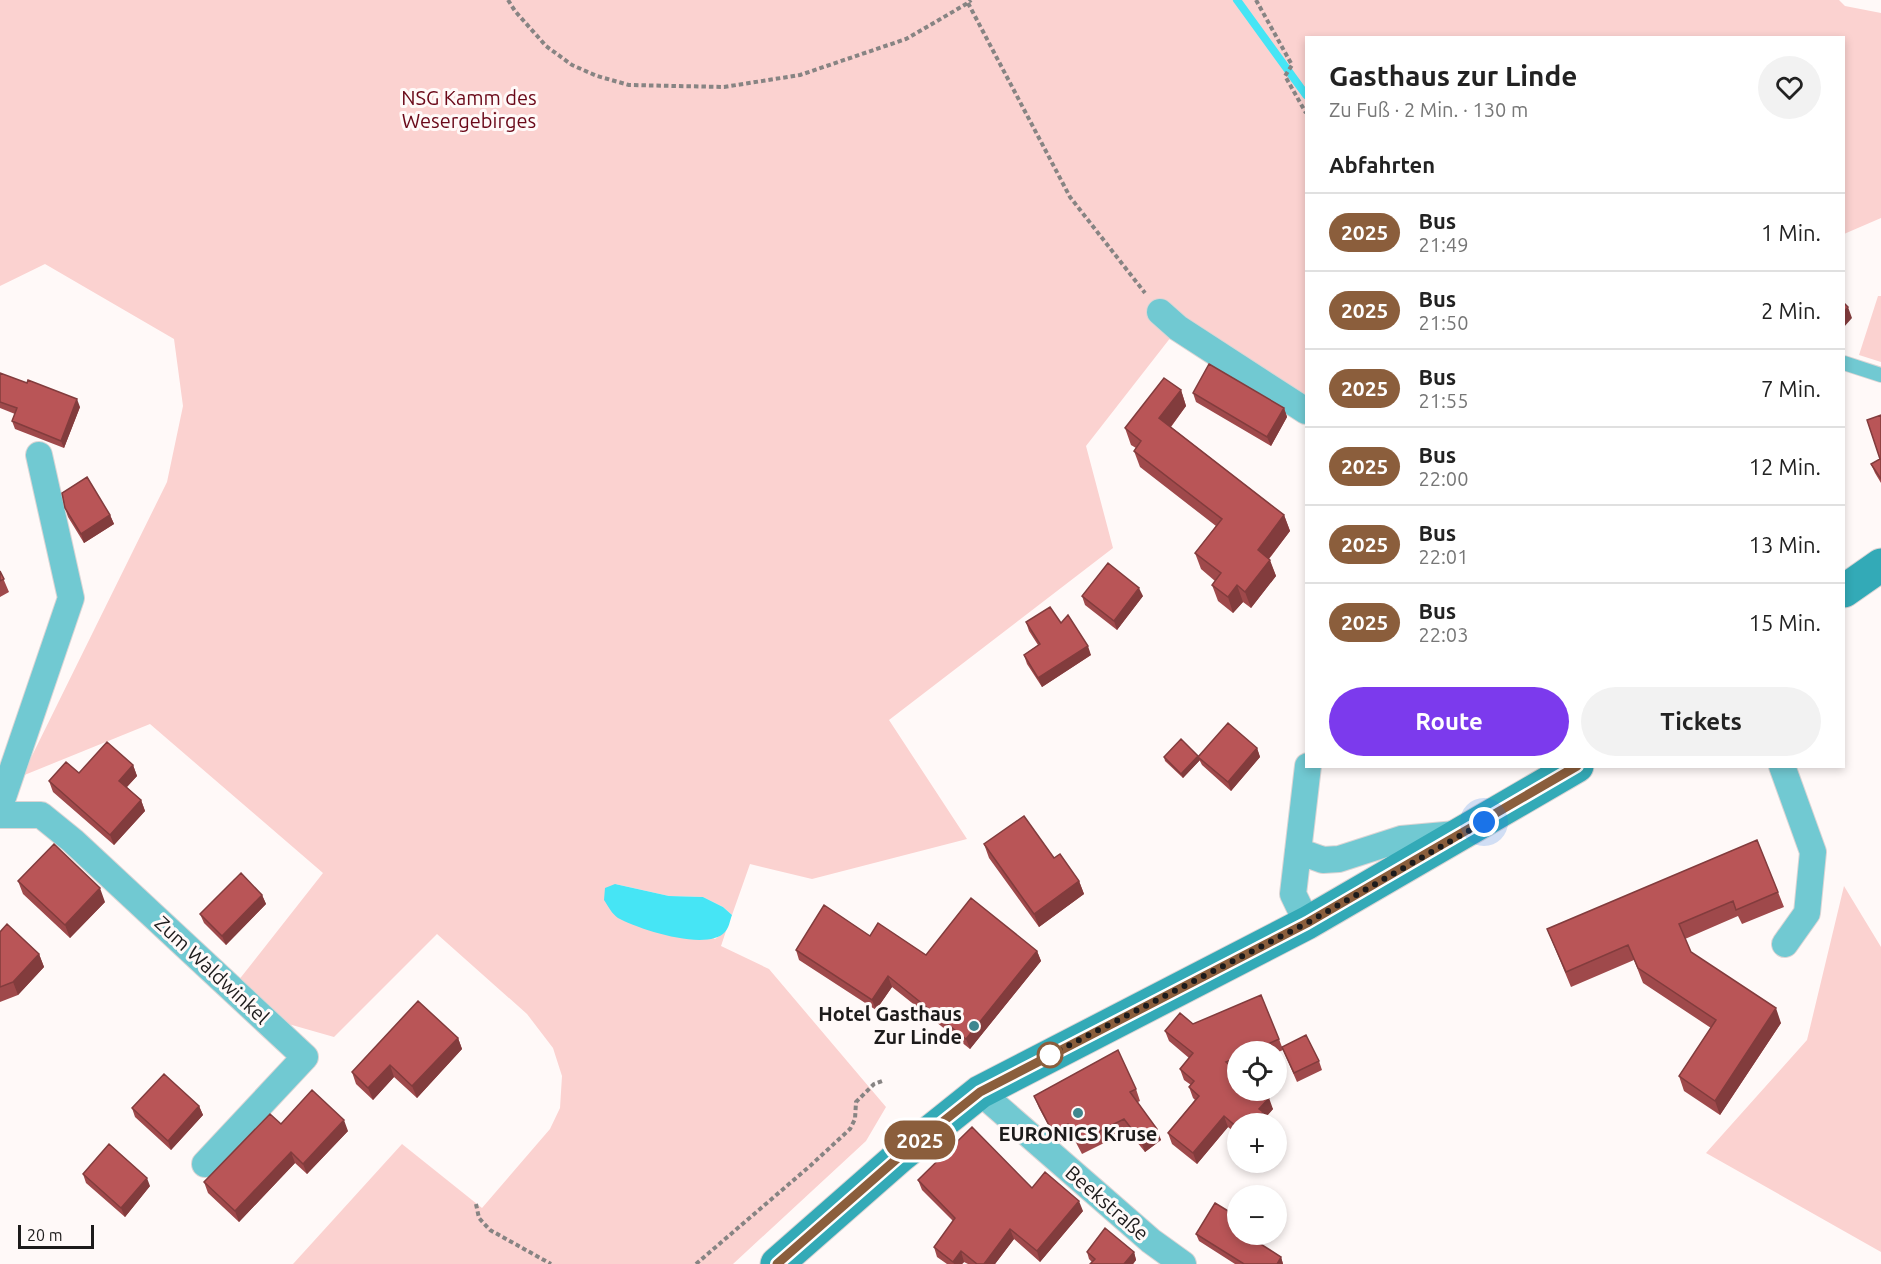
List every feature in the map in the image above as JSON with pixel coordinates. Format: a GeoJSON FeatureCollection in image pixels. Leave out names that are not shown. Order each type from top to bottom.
{"type":"FeatureCollection","features":[{"type":"Feature","properties":{"kind":"main road"},"geometry":{"type":"LineString","coordinates":[[1845,590],[1881,566]]}},
{"type":"Feature","properties":{"kind":"main road"},"geometry":{"type":"LineString","coordinates":[[777,1264],[900,1156],[980,1092],[1307,923],[1574,768]]}},
{"type":"Feature","properties":{"kind":"street"},"geometry":{"type":"LineString","coordinates":[[1160,312],[1178,328],[1305,410]]}},
{"type":"Feature","properties":{"kind":"street"},"geometry":{"type":"LineString","coordinates":[[0,806],[70,598],[39,455]]}},
{"type":"Feature","properties":{"kind":"street"},"geometry":{"type":"LineString","coordinates":[[1307,923],[1293,894],[1308,768]]}},
{"type":"Feature","properties":{"kind":"street"},"geometry":{"type":"LineString","coordinates":[[1783,768],[1813,852],[1807,913],[1785,944]]}},
{"type":"Feature","properties":{"kind":"street","name":"Zum Waldwinkel"},"geometry":{"type":"LineString","coordinates":[[0,815],[41,815],[73,841],[305,1057],[205,1164]]}},
{"type":"Feature","properties":{"kind":"street"},"geometry":{"type":"LineString","coordinates":[[1298,851],[1323,860],[1339,859],[1401,839],[1465,833]]}},
{"type":"Feature","properties":{"kind":"street","name":"Beekstraße"},"geometry":{"type":"LineString","coordinates":[[980,1092],[1151,1242],[1183,1264]]}},
{"type":"Feature","properties":{"kind":"lane"},"geometry":{"type":"LineString","coordinates":[[1845,363],[1881,375]]}},
{"type":"Feature","properties":{"kind":"path"},"geometry":{"type":"LineString","coordinates":[[508,0],[546,46],[572,65],[597,76],[629,85],[724,87],[800,75],[896,43],[969,2],[1070,197],[1160,312]]}},
{"type":"Feature","properties":{"kind":"path"},"geometry":{"type":"LineString","coordinates":[[1256,0],[1292,65],[1285,76],[1305,111]]}},
{"type":"Feature","properties":{"kind":"path"},"geometry":{"type":"LineString","coordinates":[[696,1264],[850,1129],[855,1119],[856,1102],[874,1084],[882,1081]]}},
{"type":"Feature","properties":{"kind":"path"},"geometry":{"type":"LineString","coordinates":[[476,1204],[479,1218],[490,1230],[551,1264]]}},
{"type":"Feature","properties":{"kind":"green space","name":"NSG Kamm des Wesergebirges"},"geometry":{"type":"Polygon","coordinates":[[[0,0],[1839,0],[1845,6],[1881,13],[1881,218],[1845,234],[1845,36],[1305,36],[1305,403],[1178,328],[1086,446],[1113,548],[889,720],[967,839],[812,879],[750,864],[732,915],[723,907],[703,897],[669,896],[615,884],[715,939],[726,931],[721,946],[769,969],[886,1107],[866,1141],[733,1264],[293,1264],[402,1144],[482,1208],[550,1129],[560,1108],[562,1076],[553,1048],[527,1014],[437,934],[334,1037],[285,1023],[238,981],[323,873],[150,724],[22,776],[167,482],[183,406],[174,339],[45,264],[0,286],[0,0]]]}},
{"type":"Feature","properties":{"kind":"green space"},"geometry":{"type":"Polygon","coordinates":[[[1878,296],[1881,296],[1881,362],[1859,355],[1878,296]]]}},
{"type":"Feature","properties":{"kind":"green space"},"geometry":{"type":"Polygon","coordinates":[[[1844,886],[1881,947],[1881,1252],[1706,1153],[1807,1040],[1844,886]]]}},
{"type":"Feature","properties":{"kind":"water"},"geometry":{"type":"Polygon","coordinates":[[[615,884],[669,896],[703,897],[723,907],[732,915],[725,932],[716,938],[689,939],[656,933],[628,923],[614,914],[604,900],[605,888],[615,884]]]}},
{"type":"Feature","properties":{"kind":"building"},"geometry":{"type":"Polygon","coordinates":[[[1209,364],[1284,408],[1267,437],[1193,393],[1209,364]]]}},
{"type":"Feature","properties":{"kind":"building"},"geometry":{"type":"Polygon","coordinates":[[[0,373],[27,383],[28,380],[77,399],[61,441],[12,421],[17,408],[0,402],[0,373]]]}},
{"type":"Feature","properties":{"kind":"building"},"geometry":{"type":"Polygon","coordinates":[[[1164,378],[1181,390],[1159,418],[1284,515],[1258,550],[1270,560],[1245,592],[1237,585],[1228,597],[1212,585],[1221,573],[1195,553],[1222,519],[1134,451],[1141,441],[1125,428],[1164,378]]]}},
{"type":"Feature","properties":{"kind":"building"},"geometry":{"type":"Polygon","coordinates":[[[1881,415],[1881,479],[1871,464],[1880,459],[1867,420],[1881,415]]]}},
{"type":"Feature","properties":{"kind":"building"},"geometry":{"type":"Polygon","coordinates":[[[87,477],[110,515],[81,534],[65,508],[62,493],[87,477]]]}},
{"type":"Feature","properties":{"kind":"building"},"geometry":{"type":"Polygon","coordinates":[[[1108,563],[1139,588],[1114,621],[1082,596],[1108,563]]]}},
{"type":"Feature","properties":{"kind":"building"},"geometry":{"type":"Polygon","coordinates":[[[1050,607],[1061,623],[1068,615],[1088,646],[1038,678],[1024,655],[1040,644],[1026,622],[1050,607]]]}},
{"type":"Feature","properties":{"kind":"building"},"geometry":{"type":"Polygon","coordinates":[[[1228,723],[1257,748],[1228,782],[1198,757],[1228,723]]]}},
{"type":"Feature","properties":{"kind":"building"},"geometry":{"type":"Polygon","coordinates":[[[1181,739],[1198,756],[1181,774],[1164,757],[1181,739]]]}},
{"type":"Feature","properties":{"kind":"building"},"geometry":{"type":"Polygon","coordinates":[[[107,742],[133,765],[119,781],[141,800],[110,835],[49,781],[66,762],[79,773],[107,742]]]}},
{"type":"Feature","properties":{"kind":"building"},"geometry":{"type":"Polygon","coordinates":[[[1024,816],[1054,858],[1060,854],[1079,881],[1034,914],[984,844],[1024,816]]]}},
{"type":"Feature","properties":{"kind":"building"},"geometry":{"type":"Polygon","coordinates":[[[1757,840],[1778,892],[1736,910],[1733,901],[1679,924],[1691,952],[1776,1008],[1715,1101],[1679,1076],[1716,1020],[1638,968],[1628,945],[1566,972],[1547,929],[1757,840]]]}},
{"type":"Feature","properties":{"kind":"building"},"geometry":{"type":"Polygon","coordinates":[[[54,844],[100,888],[65,925],[18,881],[54,844]]]}},
{"type":"Feature","properties":{"kind":"building"},"geometry":{"type":"Polygon","coordinates":[[[241,873],[262,895],[222,936],[200,914],[241,873]]]}},
{"type":"Feature","properties":{"kind":"building"},"geometry":{"type":"Polygon","coordinates":[[[971,898],[1037,951],[966,1039],[888,976],[872,1000],[796,950],[824,905],[870,936],[878,923],[926,955],[971,898]]]}},
{"type":"Feature","properties":{"kind":"building"},"geometry":{"type":"Polygon","coordinates":[[[7,924],[39,954],[13,982],[0,987],[0,932],[7,924]]]}},
{"type":"Feature","properties":{"kind":"building"},"geometry":{"type":"Polygon","coordinates":[[[1261,995],[1279,1039],[1275,1041],[1227,1041],[1227,1101],[1266,1101],[1259,1109],[1263,1112],[1227,1113],[1227,1119],[1224,1116],[1193,1153],[1168,1133],[1199,1096],[1189,1087],[1194,1081],[1180,1069],[1193,1053],[1165,1031],[1180,1013],[1193,1024],[1261,995]]]}},
{"type":"Feature","properties":{"kind":"building"},"geometry":{"type":"Polygon","coordinates":[[[418,1001],[458,1038],[412,1086],[390,1065],[368,1088],[352,1072],[418,1001]]]}},
{"type":"Feature","properties":{"kind":"building"},"geometry":{"type":"Polygon","coordinates":[[[1306,1035],[1319,1061],[1294,1073],[1287,1058],[1287,1044],[1306,1035]]]}},
{"type":"Feature","properties":{"kind":"building"},"geometry":{"type":"Polygon","coordinates":[[[1118,1050],[1136,1089],[1130,1092],[1157,1129],[1141,1141],[1124,1119],[1078,1142],[1068,1124],[1056,1130],[1049,1125],[1034,1096],[1118,1050]]]}},
{"type":"Feature","properties":{"kind":"building"},"geometry":{"type":"Polygon","coordinates":[[[164,1074],[199,1106],[168,1141],[132,1108],[164,1074]]]}},
{"type":"Feature","properties":{"kind":"building"},"geometry":{"type":"Polygon","coordinates":[[[312,1090],[344,1120],[303,1164],[291,1152],[235,1211],[204,1182],[270,1114],[281,1124],[312,1090]]]}},
{"type":"Feature","properties":{"kind":"building"},"geometry":{"type":"Polygon","coordinates":[[[972,1127],[1032,1188],[1045,1172],[1079,1201],[1037,1251],[1010,1229],[984,1264],[977,1264],[961,1251],[953,1262],[934,1247],[955,1218],[918,1180],[972,1127]]]}},
{"type":"Feature","properties":{"kind":"building"},"geometry":{"type":"Polygon","coordinates":[[[109,1144],[147,1178],[121,1208],[83,1174],[109,1144]]]}},
{"type":"Feature","properties":{"kind":"building"},"geometry":{"type":"Polygon","coordinates":[[[1215,1203],[1227,1210],[1227,1245],[1262,1245],[1281,1257],[1277,1264],[1244,1264],[1196,1234],[1215,1203]]]}},
{"type":"Feature","properties":{"kind":"building"},"geometry":{"type":"Polygon","coordinates":[[[1105,1228],[1134,1252],[1124,1264],[1090,1264],[1095,1259],[1087,1252],[1105,1228]]]}},
{"type":"Feature","properties":{"kind":"waterway"},"geometry":{"type":"LineString","coordinates":[[1237,0],[1305,94]]}},
{"type":"Feature","properties":{"kind":"bus line","name":"2025"},"geometry":{"type":"LineString","coordinates":[[777,1264],[900,1156],[980,1092],[1307,923],[1574,768]]}},
{"type":"Feature","properties":{"kind":"place","name":"Hotel Gasthaus Zur Linde"},"geometry":{"type":"Point","coordinates":[974,1026]}},
{"type":"Feature","properties":{"kind":"place","name":"EURONICS Kruse"},"geometry":{"type":"Point","coordinates":[1078,1113]}},
{"type":"Feature","properties":{"kind":"route"},"geometry":{"type":"LineString","coordinates":[[1050,1055],[1307,923],[1484,822]]}}]}
